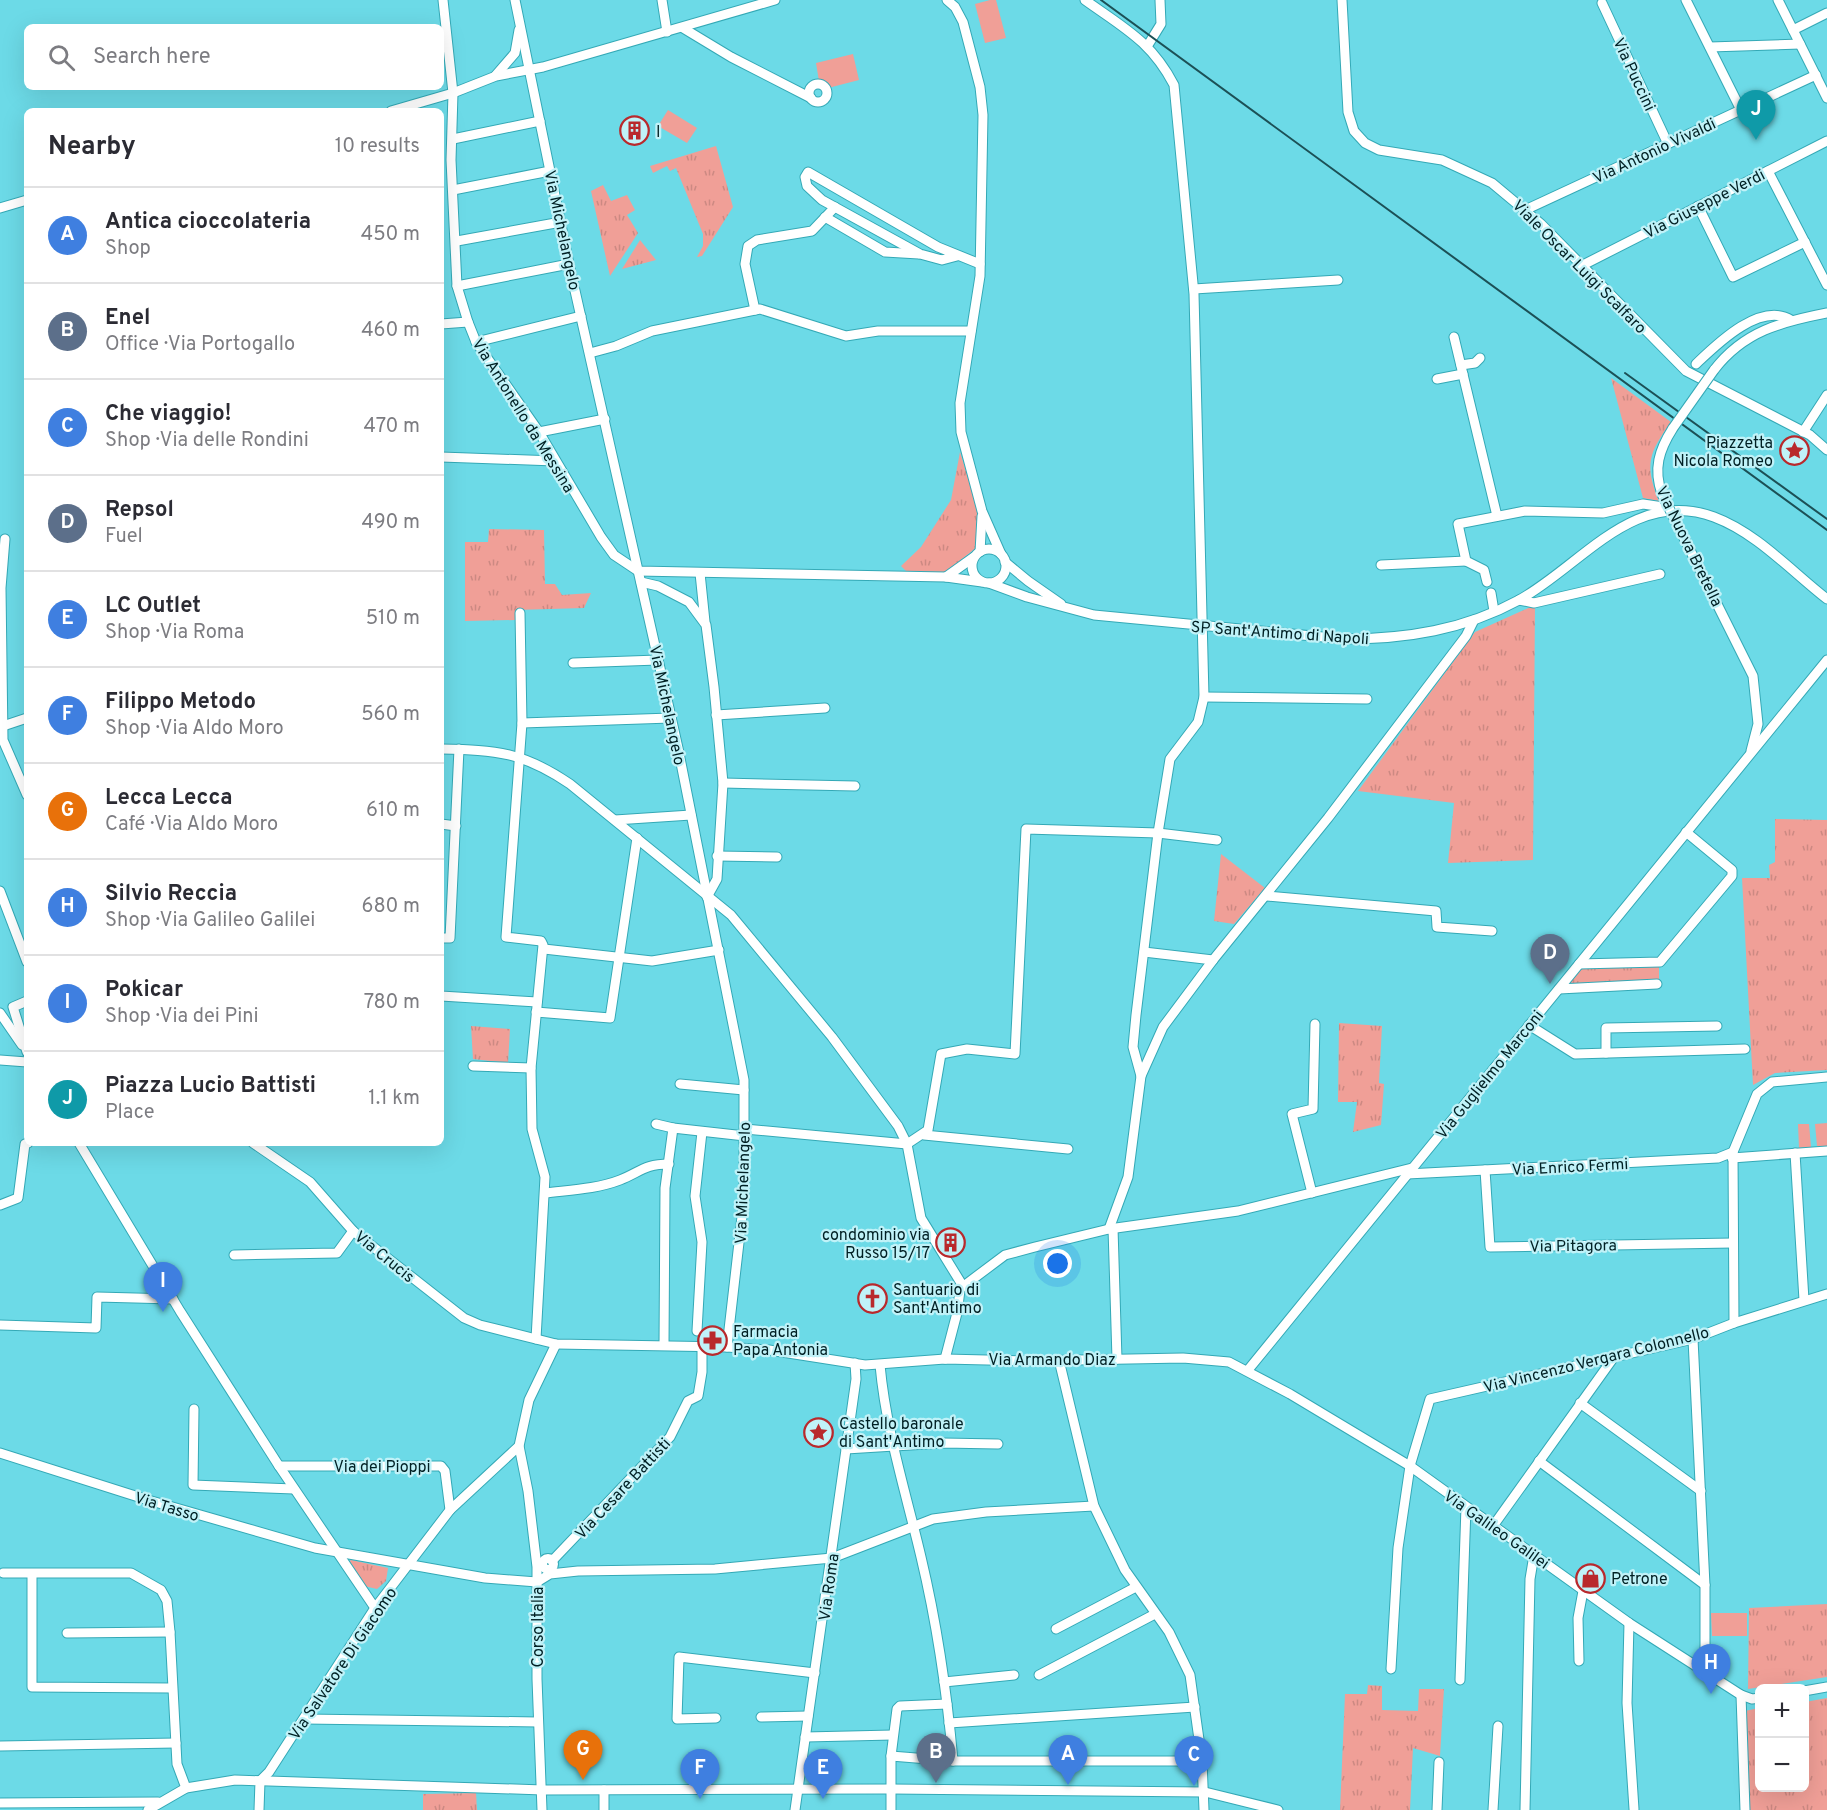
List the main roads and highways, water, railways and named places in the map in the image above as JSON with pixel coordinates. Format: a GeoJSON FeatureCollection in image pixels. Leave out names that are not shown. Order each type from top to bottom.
{"type":"FeatureCollection","features":[{"type":"Feature","properties":{"kind":"railway"},"geometry":{"type":"LineString","coordinates":[[1101,0],[1827,530]]}},
{"type":"Feature","properties":{"kind":"railway"},"geometry":{"type":"LineString","coordinates":[[1625,373],[1827,519]]}},
{"type":"Feature","properties":{"kind":"place","name":"I"},"geometry":{"type":"Point","coordinates":[635,131]}},
{"type":"Feature","properties":{"kind":"place","name":"Piazza Lucio Battisti"},"geometry":{"type":"Point","coordinates":[1756,140]}},
{"type":"Feature","properties":{"kind":"place","name":"Piazzetta Nicola Romeo"},"geometry":{"type":"Point","coordinates":[1794,451]}},
{"type":"Feature","properties":{"kind":"place","name":"Repsol"},"geometry":{"type":"Point","coordinates":[1550,984]}},
{"type":"Feature","properties":{"kind":"place","name":"condominio via Russo 15/17"},"geometry":{"type":"Point","coordinates":[951,1243]}},
{"type":"Feature","properties":{"kind":"place","name":"Santuario di Sant'Antimo"},"geometry":{"type":"Point","coordinates":[872,1298]}},
{"type":"Feature","properties":{"kind":"place","name":"Pokicar"},"geometry":{"type":"Point","coordinates":[163,1312]}},
{"type":"Feature","properties":{"kind":"place","name":"Farmacia Papa Antonia"},"geometry":{"type":"Point","coordinates":[712,1340]}},
{"type":"Feature","properties":{"kind":"place","name":"Castello baronale di Sant'Antimo"},"geometry":{"type":"Point","coordinates":[818,1432]}},
{"type":"Feature","properties":{"kind":"place","name":"Petrone"},"geometry":{"type":"Point","coordinates":[1590,1578]}},
{"type":"Feature","properties":{"kind":"place","name":"Silvio Reccia"},"geometry":{"type":"Point","coordinates":[1711,1694]}},
{"type":"Feature","properties":{"kind":"place","name":"Lecca Lecca"},"geometry":{"type":"Point","coordinates":[583,1780]}},
{"type":"Feature","properties":{"kind":"place","name":"Enel"},"geometry":{"type":"Point","coordinates":[936,1783]}},
{"type":"Feature","properties":{"kind":"place","name":"Antica cioccolateria"},"geometry":{"type":"Point","coordinates":[1068,1785]}},
{"type":"Feature","properties":{"kind":"place","name":"Che viaggio!"},"geometry":{"type":"Point","coordinates":[1194,1786]}},
{"type":"Feature","properties":{"kind":"place","name":"Filippo Metodo"},"geometry":{"type":"Point","coordinates":[700,1799]}},
{"type":"Feature","properties":{"kind":"place","name":"LC Outlet"},"geometry":{"type":"Point","coordinates":[823,1799]}}]}
